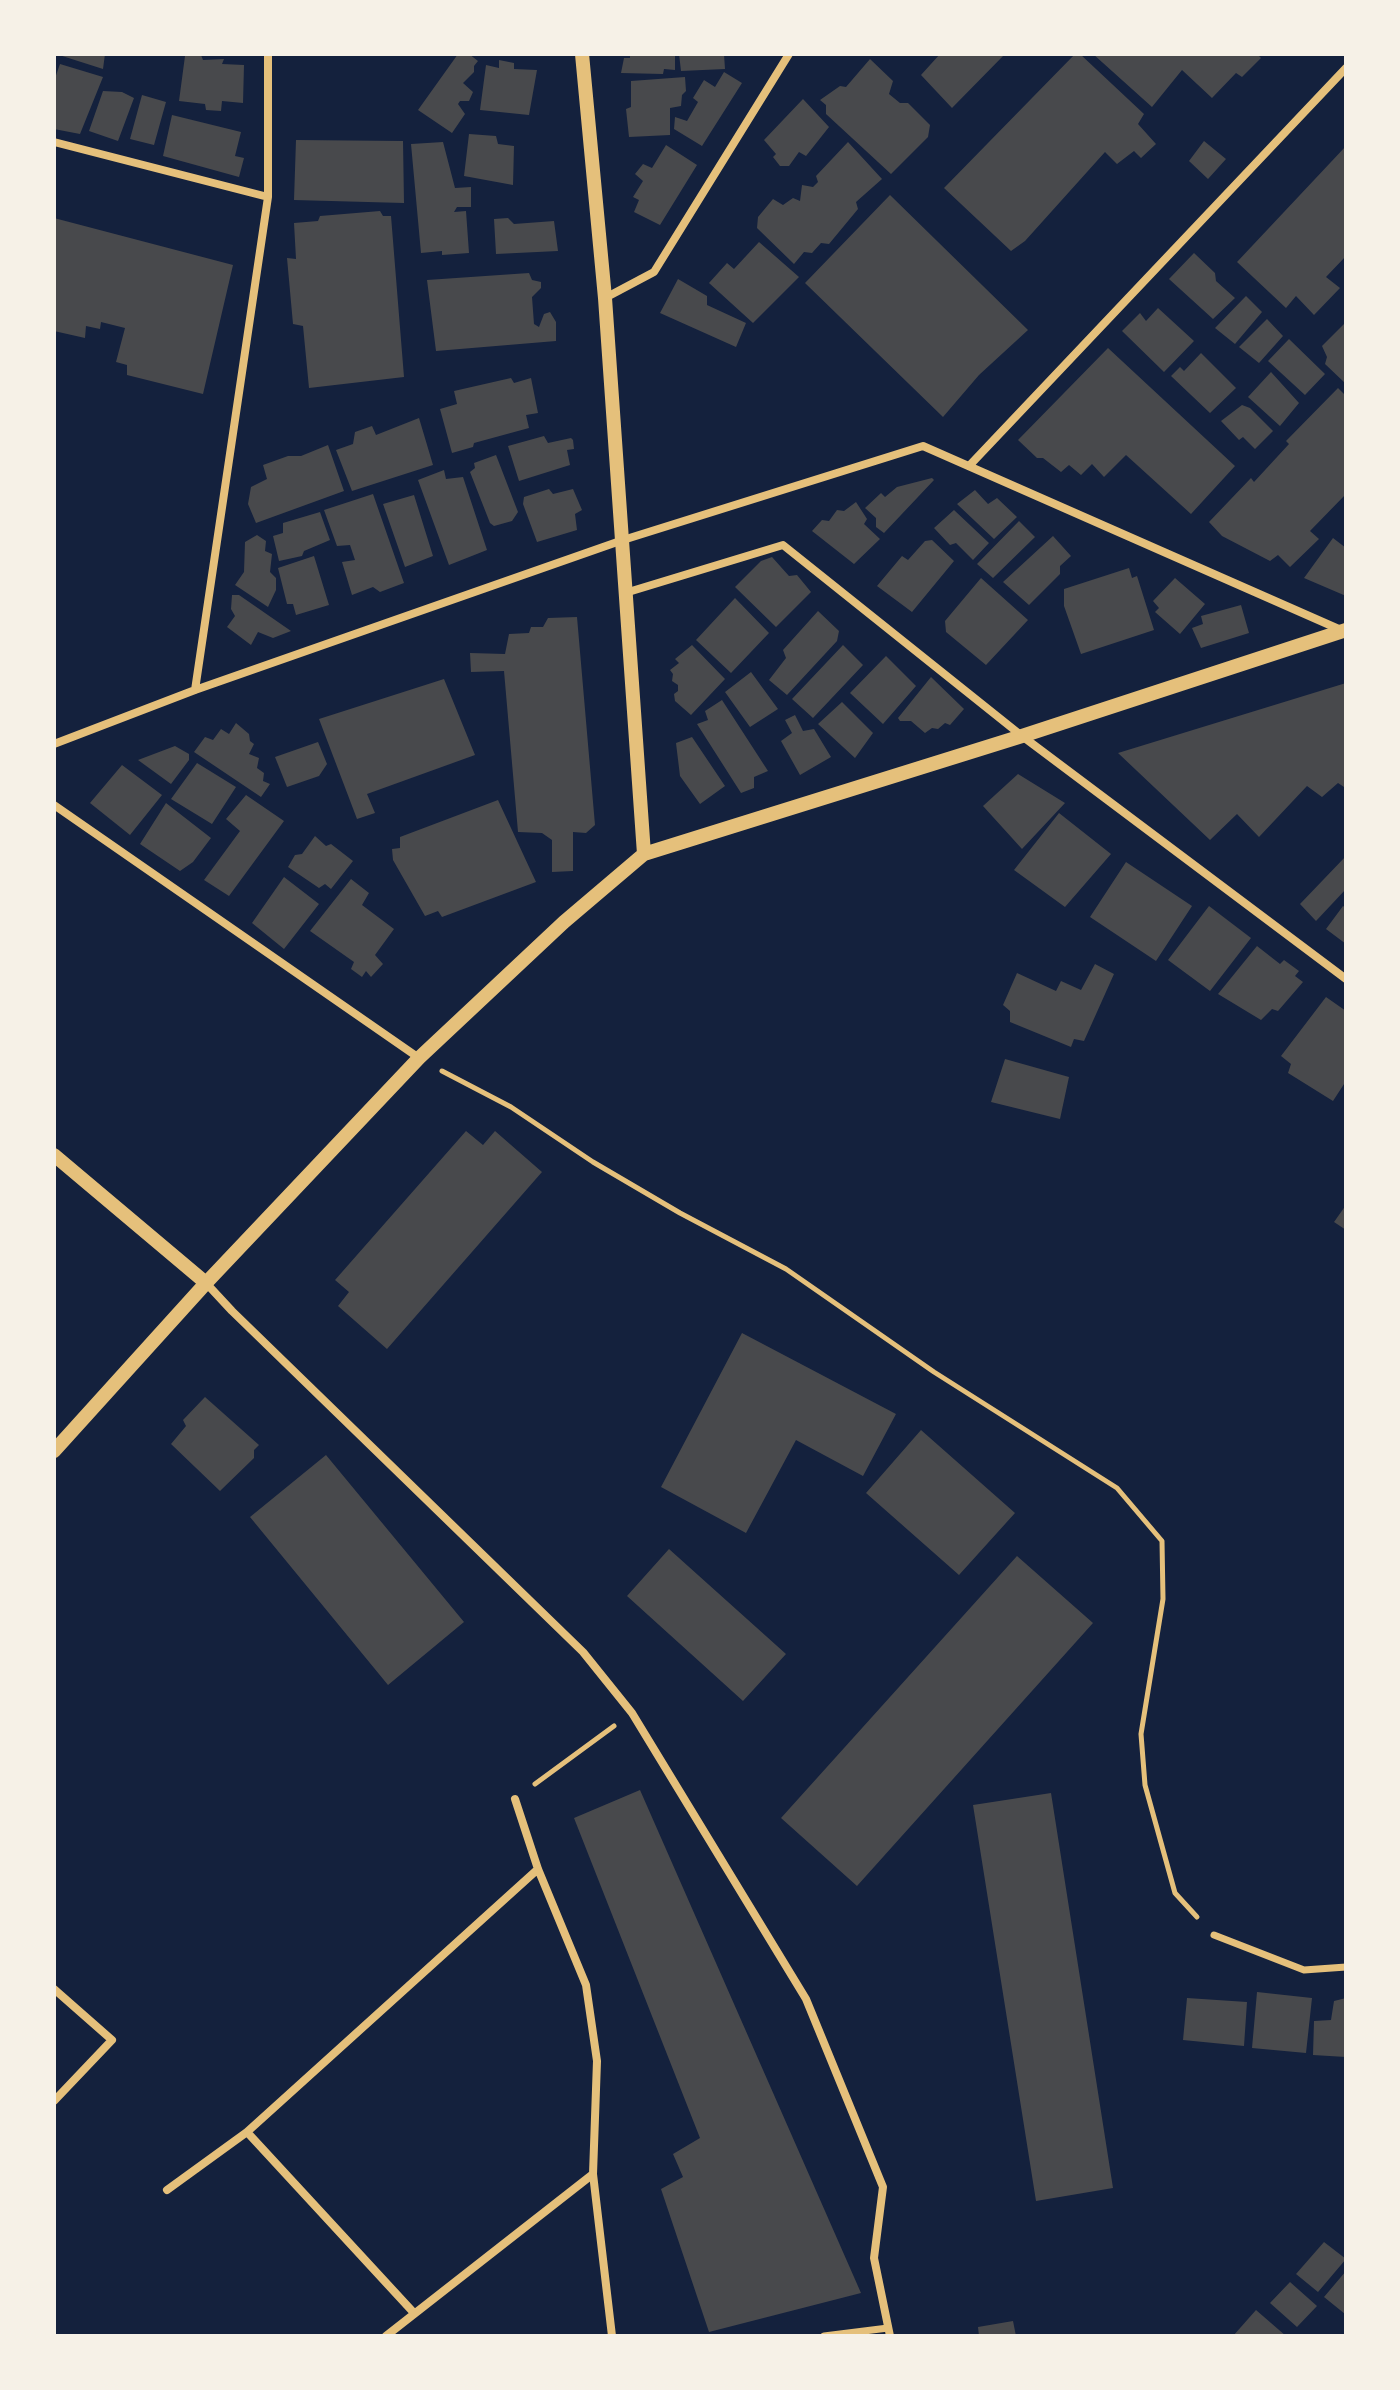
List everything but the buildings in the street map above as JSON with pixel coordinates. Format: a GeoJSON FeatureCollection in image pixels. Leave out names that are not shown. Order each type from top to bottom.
{"type":"FeatureCollection","features":[{"type":"Feature","properties":{"kind":"street"},"geometry":{"type":"LineString","coordinates":[[195,690],[268,197],[268,54]]}},
{"type":"Feature","properties":{"kind":"street"},"geometry":{"type":"LineString","coordinates":[[582,54],[605,298],[644,854]]}},
{"type":"Feature","properties":{"kind":"street"},"geometry":{"type":"LineString","coordinates":[[605,298],[654,272],[789,54]]}},
{"type":"Feature","properties":{"kind":"street"},"geometry":{"type":"LineString","coordinates":[[969,466],[1346,68]]}},
{"type":"Feature","properties":{"kind":"street"},"geometry":{"type":"LineString","coordinates":[[54,142],[268,197]]}},
{"type":"Feature","properties":{"kind":"street"},"geometry":{"type":"LineString","coordinates":[[54,744],[195,690],[623,540],[923,446],[1344,631]]}},
{"type":"Feature","properties":{"kind":"street"},"geometry":{"type":"LineString","coordinates":[[625,594],[783,545],[1022,736],[1346,979]]}},
{"type":"Feature","properties":{"kind":"street"},"geometry":{"type":"LineString","coordinates":[[54,1451],[206,1283],[419,1058],[564,922],[644,854],[1344,631]]}},
{"type":"Feature","properties":{"kind":"street"},"geometry":{"type":"LineString","coordinates":[[54,805],[419,1058]]}},
{"type":"Feature","properties":{"kind":"street"},"geometry":{"type":"LineString","coordinates":[[54,1155],[206,1283],[583,1652],[632,1713],[806,1999],[883,2187],[874,2258],[889,2332],[824,2336]]}},
{"type":"Feature","properties":{"kind":"street"},"geometry":{"type":"LineString","coordinates":[[515,1799],[538,1869],[586,1985],[597,2061],[593,2174],[612,2336]]}},
{"type":"Feature","properties":{"kind":"street"},"geometry":{"type":"LineString","coordinates":[[167,2190],[247,2132],[538,1869]]}},
{"type":"Feature","properties":{"kind":"street"},"geometry":{"type":"LineString","coordinates":[[1214,1935],[1304,1970],[1346,1967]]}},
{"type":"Feature","properties":{"kind":"street"},"geometry":{"type":"LineString","coordinates":[[54,1989],[112,2040],[54,2101]]}},
{"type":"Feature","properties":{"kind":"street"},"geometry":{"type":"LineString","coordinates":[[247,2132],[414,2313]]}},
{"type":"Feature","properties":{"kind":"street"},"geometry":{"type":"LineString","coordinates":[[386,2336],[593,2174]]}},
{"type":"Feature","properties":{"kind":"path"},"geometry":{"type":"LineString","coordinates":[[419,1058],[511,1107],[593,1162],[680,1213],[786,1269],[934,1372],[1117,1488],[1162,1541],[1163,1599],[1141,1734],[1145,1785],[1175,1893],[1214,1935]]}},
{"type":"Feature","properties":{"kind":"path"},"geometry":{"type":"LineString","coordinates":[[515,1799],[632,1713]]}}]}
